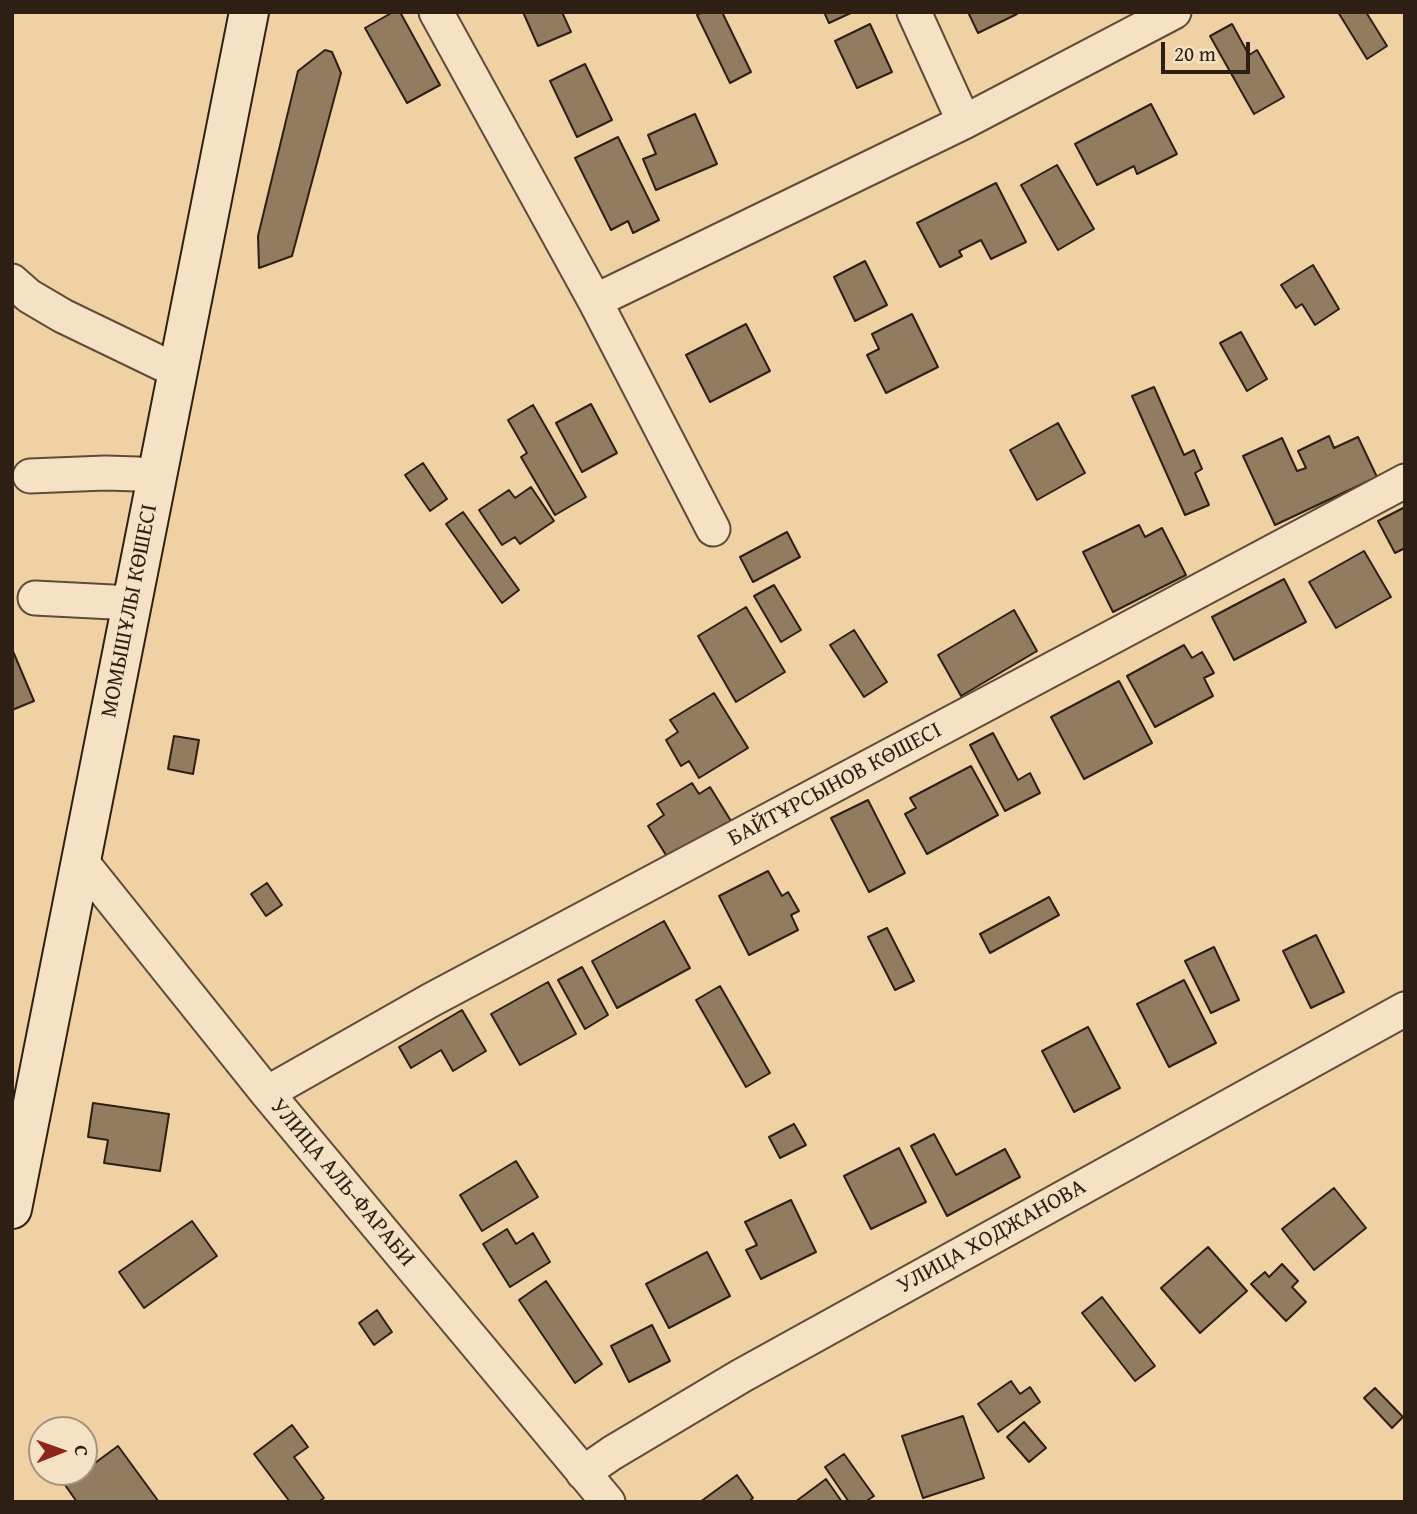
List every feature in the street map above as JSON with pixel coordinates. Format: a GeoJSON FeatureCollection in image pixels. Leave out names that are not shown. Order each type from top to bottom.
{"type":"FeatureCollection","features":[{"type":"Feature","properties":{"kind":"main road","name":"МОМЫШҰЛЫ КӨШЕСІ"},"geometry":{"type":"LineString","coordinates":[[12,1209],[249,12]]}},
{"type":"Feature","properties":{"kind":"street"},"geometry":{"type":"LineString","coordinates":[[436,12],[595,301],[713,529]]}},
{"type":"Feature","properties":{"kind":"street"},"geometry":{"type":"LineString","coordinates":[[914,12],[964,122]]}},
{"type":"Feature","properties":{"kind":"street"},"geometry":{"type":"LineString","coordinates":[[595,301],[964,122],[1174,12]]}},
{"type":"Feature","properties":{"kind":"street"},"geometry":{"type":"LineString","coordinates":[[12,281],[29,296],[63,316],[177,370]]}},
{"type":"Feature","properties":{"kind":"street"},"geometry":{"type":"LineString","coordinates":[[30,476],[138,474],[156,480]]}},
{"type":"Feature","properties":{"kind":"street","name":"БАЙТҰРСЫНОВ КӨШЕСІ"},"geometry":{"type":"LineString","coordinates":[[267,1093],[431,1000],[1405,481]]}},
{"type":"Feature","properties":{"kind":"street"},"geometry":{"type":"LineString","coordinates":[[35,598],[132,603]]}},
{"type":"Feature","properties":{"kind":"street","name":"УЛИЦА АЛЬ-ФАРАБИ"},"geometry":{"type":"LineString","coordinates":[[81,861],[267,1093],[595,1492]]}},
{"type":"Feature","properties":{"kind":"street","name":"УЛИЦА ХОДЖАНОВА"},"geometry":{"type":"LineString","coordinates":[[595,1492],[612,1453],[741,1376],[1405,1009]]}},
{"type":"Feature","properties":{"kind":"building"},"geometry":{"type":"Polygon","coordinates":[[[393,12],[400,12],[440,85],[407,103],[365,28],[393,12]]]}},
{"type":"Feature","properties":{"kind":"building"},"geometry":{"type":"Polygon","coordinates":[[[523,12],[562,12],[571,32],[538,46],[523,12]]]}},
{"type":"Feature","properties":{"kind":"building"},"geometry":{"type":"Polygon","coordinates":[[[702,12],[722,12],[751,72],[730,83],[697,15],[702,12]]]}},
{"type":"Feature","properties":{"kind":"building"},"geometry":{"type":"Polygon","coordinates":[[[824,12],[853,12],[829,23],[824,12]]]}},
{"type":"Feature","properties":{"kind":"building"},"geometry":{"type":"Polygon","coordinates":[[[968,12],[1016,12],[1017,14],[978,33],[968,12]]]}},
{"type":"Feature","properties":{"kind":"building"},"geometry":{"type":"Polygon","coordinates":[[[1338,12],[1366,12],[1387,46],[1367,59],[1338,12]]]}},
{"type":"Feature","properties":{"kind":"building"},"geometry":{"type":"Polygon","coordinates":[[[870,24],[892,72],[857,88],[835,41],[870,24]]]}},
{"type":"Feature","properties":{"kind":"building"},"geometry":{"type":"Polygon","coordinates":[[[1232,24],[1249,55],[1257,50],[1284,97],[1254,114],[1210,36],[1232,24]]]}},
{"type":"Feature","properties":{"kind":"building"},"geometry":{"type":"Polygon","coordinates":[[[325,50],[332,52],[341,73],[292,256],[259,268],[258,236],[298,71],[325,50]]]}},
{"type":"Feature","properties":{"kind":"building"},"geometry":{"type":"Polygon","coordinates":[[[585,64],[612,120],[577,137],[550,81],[585,64]]]}},
{"type":"Feature","properties":{"kind":"building"},"geometry":{"type":"Polygon","coordinates":[[[1151,104],[1177,154],[1137,174],[1134,166],[1097,185],[1075,144],[1151,104]]]}},
{"type":"Feature","properties":{"kind":"building"},"geometry":{"type":"Polygon","coordinates":[[[695,114],[717,164],[656,190],[643,159],[656,154],[648,135],[695,114]]]}},
{"type":"Feature","properties":{"kind":"building"},"geometry":{"type":"Polygon","coordinates":[[[618,137],[659,220],[633,233],[628,221],[611,230],[575,158],[618,137]]]}},
{"type":"Feature","properties":{"kind":"building"},"geometry":{"type":"Polygon","coordinates":[[[1057,165],[1094,229],[1058,250],[1021,185],[1057,165]]]}},
{"type":"Feature","properties":{"kind":"building"},"geometry":{"type":"Polygon","coordinates":[[[996,183],[1026,242],[991,259],[981,240],[959,251],[962,256],[940,267],[917,223],[996,183]]]}},
{"type":"Feature","properties":{"kind":"building"},"geometry":{"type":"Polygon","coordinates":[[[865,261],[887,305],[855,321],[834,277],[865,261]]]}},
{"type":"Feature","properties":{"kind":"building"},"geometry":{"type":"Polygon","coordinates":[[[1313,265],[1339,309],[1315,325],[1302,304],[1296,308],[1281,285],[1313,265]]]}},
{"type":"Feature","properties":{"kind":"building"},"geometry":{"type":"Polygon","coordinates":[[[912,314],[938,367],[886,393],[867,355],[879,349],[872,334],[912,314]]]}},
{"type":"Feature","properties":{"kind":"building"},"geometry":{"type":"Polygon","coordinates":[[[746,324],[770,371],[710,402],[686,355],[746,324]]]}},
{"type":"Feature","properties":{"kind":"building"},"geometry":{"type":"Polygon","coordinates":[[[1241,332],[1267,379],[1247,391],[1220,343],[1241,332]]]}},
{"type":"Feature","properties":{"kind":"building"},"geometry":{"type":"Polygon","coordinates":[[[1154,387],[1184,455],[1194,450],[1202,469],[1195,473],[1209,505],[1185,515],[1132,396],[1154,387]]]}},
{"type":"Feature","properties":{"kind":"building"},"geometry":{"type":"Polygon","coordinates":[[[591,404],[617,453],[582,472],[556,423],[591,404]]]}},
{"type":"Feature","properties":{"kind":"building"},"geometry":{"type":"Polygon","coordinates":[[[533,405],[586,497],[555,515],[521,457],[527,453],[508,420],[533,405]]]}},
{"type":"Feature","properties":{"kind":"building"},"geometry":{"type":"Polygon","coordinates":[[[1058,423],[1085,473],[1037,500],[1010,450],[1058,423]]]}},
{"type":"Feature","properties":{"kind":"building"},"geometry":{"type":"Polygon","coordinates":[[[1329,436],[1334,448],[1358,437],[1377,477],[1275,525],[1243,456],[1282,438],[1297,471],[1306,468],[1298,451],[1329,436]]]}},
{"type":"Feature","properties":{"kind":"building"},"geometry":{"type":"Polygon","coordinates":[[[423,463],[447,499],[430,511],[405,475],[423,463]]]}},
{"type":"Feature","properties":{"kind":"building"},"geometry":{"type":"Polygon","coordinates":[[[531,487],[554,521],[520,544],[515,537],[502,545],[479,510],[509,490],[515,498],[531,487]]]}},
{"type":"Feature","properties":{"kind":"building"},"geometry":{"type":"Polygon","coordinates":[[[1405,507],[1405,548],[1395,553],[1378,521],[1405,507]]]}},
{"type":"Feature","properties":{"kind":"building"},"geometry":{"type":"Polygon","coordinates":[[[463,512],[519,590],[502,603],[446,524],[463,512]]]}},
{"type":"Feature","properties":{"kind":"building"},"geometry":{"type":"Polygon","coordinates":[[[1139,525],[1145,537],[1162,528],[1186,575],[1113,612],[1083,552],[1139,525]]]}},
{"type":"Feature","properties":{"kind":"building"},"geometry":{"type":"Polygon","coordinates":[[[787,532],[800,557],[753,582],[740,557],[787,532]]]}},
{"type":"Feature","properties":{"kind":"building"},"geometry":{"type":"Polygon","coordinates":[[[1364,551],[1391,597],[1336,628],[1309,582],[1364,551]]]}},
{"type":"Feature","properties":{"kind":"building"},"geometry":{"type":"Polygon","coordinates":[[[1284,579],[1306,622],[1234,660],[1212,617],[1284,579]]]}},
{"type":"Feature","properties":{"kind":"building"},"geometry":{"type":"Polygon","coordinates":[[[774,585],[801,630],[781,642],[754,596],[774,585]]]}},
{"type":"Feature","properties":{"kind":"building"},"geometry":{"type":"Polygon","coordinates":[[[746,607],[785,672],[736,702],[698,636],[746,607]]]}},
{"type":"Feature","properties":{"kind":"building"},"geometry":{"type":"Polygon","coordinates":[[[1014,610],[1037,651],[961,696],[938,655],[1014,610]]]}},
{"type":"Feature","properties":{"kind":"building"},"geometry":{"type":"Polygon","coordinates":[[[854,630],[887,682],[864,697],[830,645],[854,630]]]}},
{"type":"Feature","properties":{"kind":"building"},"geometry":{"type":"Polygon","coordinates":[[[1184,645],[1192,658],[1202,652],[1214,673],[1204,678],[1213,696],[1155,727],[1127,676],[1184,645]]]}},
{"type":"Feature","properties":{"kind":"building"},"geometry":{"type":"Polygon","coordinates":[[[12,649],[34,701],[12,710],[12,649]]]}},
{"type":"Feature","properties":{"kind":"building"},"geometry":{"type":"Polygon","coordinates":[[[1119,681],[1152,743],[1084,779],[1051,717],[1119,681]]]}},
{"type":"Feature","properties":{"kind":"building"},"geometry":{"type":"Polygon","coordinates":[[[714,693],[748,748],[699,778],[689,761],[681,766],[666,740],[678,732],[670,720],[714,693]]]}},
{"type":"Feature","properties":{"kind":"building"},"geometry":{"type":"Polygon","coordinates":[[[993,733],[1018,780],[1030,773],[1040,793],[1005,811],[970,745],[993,733]]]}},
{"type":"Feature","properties":{"kind":"building"},"geometry":{"type":"Polygon","coordinates":[[[174,736],[199,740],[193,774],[168,769],[174,736]]]}},
{"type":"Feature","properties":{"kind":"building"},"geometry":{"type":"Polygon","coordinates":[[[971,766],[998,815],[927,854],[905,814],[916,808],[910,798],[971,766]]]}},
{"type":"Feature","properties":{"kind":"building"},"geometry":{"type":"Polygon","coordinates":[[[692,783],[699,794],[710,787],[731,821],[669,860],[648,826],[664,815],[657,804],[692,783]]]}},
{"type":"Feature","properties":{"kind":"building"},"geometry":{"type":"Polygon","coordinates":[[[868,800],[905,873],[869,892],[831,818],[868,800]]]}},
{"type":"Feature","properties":{"kind":"building"},"geometry":{"type":"Polygon","coordinates":[[[768,871],[782,896],[788,892],[799,911],[791,915],[798,930],[749,955],[719,896],[768,871]]]}},
{"type":"Feature","properties":{"kind":"building"},"geometry":{"type":"Polygon","coordinates":[[[267,883],[282,905],[266,916],[251,894],[267,883]]]}},
{"type":"Feature","properties":{"kind":"building"},"geometry":{"type":"Polygon","coordinates":[[[1049,897],[1059,915],[990,953],[980,934],[1049,897]]]}},
{"type":"Feature","properties":{"kind":"building"},"geometry":{"type":"Polygon","coordinates":[[[664,921],[690,968],[617,1008],[592,961],[664,921]]]}},
{"type":"Feature","properties":{"kind":"building"},"geometry":{"type":"Polygon","coordinates":[[[887,928],[914,981],[895,990],[868,937],[887,928]]]}},
{"type":"Feature","properties":{"kind":"building"},"geometry":{"type":"Polygon","coordinates":[[[1316,935],[1344,992],[1311,1008],[1283,951],[1316,935]]]}},
{"type":"Feature","properties":{"kind":"building"},"geometry":{"type":"Polygon","coordinates":[[[1214,947],[1239,1000],[1211,1013],[1185,961],[1214,947]]]}},
{"type":"Feature","properties":{"kind":"building"},"geometry":{"type":"Polygon","coordinates":[[[582,967],[608,1015],[585,1029],[558,980],[582,967]]]}},
{"type":"Feature","properties":{"kind":"building"},"geometry":{"type":"Polygon","coordinates":[[[1184,980],[1216,1043],[1169,1067],[1137,1004],[1184,980]]]}},
{"type":"Feature","properties":{"kind":"building"},"geometry":{"type":"Polygon","coordinates":[[[548,982],[576,1034],[520,1065],[491,1014],[548,982]]]}},
{"type":"Feature","properties":{"kind":"building"},"geometry":{"type":"Polygon","coordinates":[[[720,986],[770,1073],[746,1087],[696,1000],[720,986]]]}},
{"type":"Feature","properties":{"kind":"building"},"geometry":{"type":"Polygon","coordinates":[[[462,1010],[486,1051],[453,1071],[441,1050],[411,1068],[399,1047],[462,1010]]]}},
{"type":"Feature","properties":{"kind":"building"},"geometry":{"type":"Polygon","coordinates":[[[1088,1027],[1120,1088],[1074,1112],[1042,1051],[1088,1027]]]}},
{"type":"Feature","properties":{"kind":"building"},"geometry":{"type":"Polygon","coordinates":[[[93,1103],[169,1114],[160,1171],[104,1163],[108,1140],[88,1137],[93,1103]]]}},
{"type":"Feature","properties":{"kind":"building"},"geometry":{"type":"Polygon","coordinates":[[[794,1124],[806,1145],[780,1158],[769,1137],[794,1124]]]}},
{"type":"Feature","properties":{"kind":"building"},"geometry":{"type":"Polygon","coordinates":[[[934,1134],[956,1175],[1005,1149],[1020,1177],[947,1216],[911,1146],[934,1134]]]}},
{"type":"Feature","properties":{"kind":"building"},"geometry":{"type":"Polygon","coordinates":[[[899,1148],[926,1202],[871,1229],[844,1176],[899,1148]]]}},
{"type":"Feature","properties":{"kind":"building"},"geometry":{"type":"Polygon","coordinates":[[[516,1161],[538,1197],[482,1231],[460,1195],[516,1161]]]}},
{"type":"Feature","properties":{"kind":"building"},"geometry":{"type":"Polygon","coordinates":[[[1334,1188],[1366,1228],[1314,1270],[1282,1229],[1334,1188]]]}},
{"type":"Feature","properties":{"kind":"building"},"geometry":{"type":"Polygon","coordinates":[[[791,1200],[816,1252],[761,1279],[746,1250],[757,1245],[745,1222],[791,1200]]]}},
{"type":"Feature","properties":{"kind":"building"},"geometry":{"type":"Polygon","coordinates":[[[192,1221],[217,1256],[144,1308],[119,1272],[192,1221]]]}},
{"type":"Feature","properties":{"kind":"building"},"geometry":{"type":"Polygon","coordinates":[[[507,1229],[516,1244],[533,1233],[550,1262],[510,1287],[483,1244],[507,1229]]]}},
{"type":"Feature","properties":{"kind":"building"},"geometry":{"type":"Polygon","coordinates":[[[1208,1247],[1247,1291],[1200,1333],[1161,1288],[1208,1247]]]}},
{"type":"Feature","properties":{"kind":"building"},"geometry":{"type":"Polygon","coordinates":[[[707,1252],[730,1296],[669,1328],[646,1284],[707,1252]]]}},
{"type":"Feature","properties":{"kind":"building"},"geometry":{"type":"Polygon","coordinates":[[[1282,1264],[1298,1281],[1292,1287],[1306,1302],[1286,1321],[1251,1284],[1265,1272],[1269,1277],[1282,1264]]]}},
{"type":"Feature","properties":{"kind":"building"},"geometry":{"type":"Polygon","coordinates":[[[546,1281],[602,1364],[575,1383],[519,1300],[546,1281]]]}},
{"type":"Feature","properties":{"kind":"building"},"geometry":{"type":"Polygon","coordinates":[[[1102,1297],[1155,1366],[1135,1381],[1082,1313],[1102,1297]]]}},
{"type":"Feature","properties":{"kind":"building"},"geometry":{"type":"Polygon","coordinates":[[[377,1310],[392,1332],[374,1345],[359,1323],[377,1310]]]}},
{"type":"Feature","properties":{"kind":"building"},"geometry":{"type":"Polygon","coordinates":[[[652,1325],[670,1361],[629,1382],[611,1346],[652,1325]]]}},
{"type":"Feature","properties":{"kind":"building"},"geometry":{"type":"Polygon","coordinates":[[[1011,1381],[1020,1394],[1030,1387],[1040,1402],[998,1432],[978,1404],[1011,1381]]]}},
{"type":"Feature","properties":{"kind":"building"},"geometry":{"type":"Polygon","coordinates":[[[1375,1388],[1403,1417],[1392,1428],[1364,1398],[1375,1388]]]}},
{"type":"Feature","properties":{"kind":"building"},"geometry":{"type":"Polygon","coordinates":[[[963,1416],[984,1478],[923,1498],[902,1436],[963,1416]]]}},
{"type":"Feature","properties":{"kind":"building"},"geometry":{"type":"Polygon","coordinates":[[[1024,1422],[1046,1448],[1029,1462],[1007,1437],[1024,1422]]]}},
{"type":"Feature","properties":{"kind":"building"},"geometry":{"type":"Polygon","coordinates":[[[292,1425],[308,1447],[294,1457],[324,1498],[318,1502],[290,1502],[254,1454],[292,1425]]]}},
{"type":"Feature","properties":{"kind":"building"},"geometry":{"type":"Polygon","coordinates":[[[118,1446],[159,1502],[77,1502],[66,1486],[98,1486],[98,1461],[118,1446]]]}},
{"type":"Feature","properties":{"kind":"building"},"geometry":{"type":"Polygon","coordinates":[[[844,1454],[874,1496],[865,1502],[849,1502],[825,1467],[844,1454]]]}},
{"type":"Feature","properties":{"kind":"building"},"geometry":{"type":"Polygon","coordinates":[[[737,1475],[753,1498],[748,1502],[700,1502],[737,1475]]]}},
{"type":"Feature","properties":{"kind":"building"},"geometry":{"type":"Polygon","coordinates":[[[826,1479],[842,1502],[795,1502],[826,1479]]]}}]}
